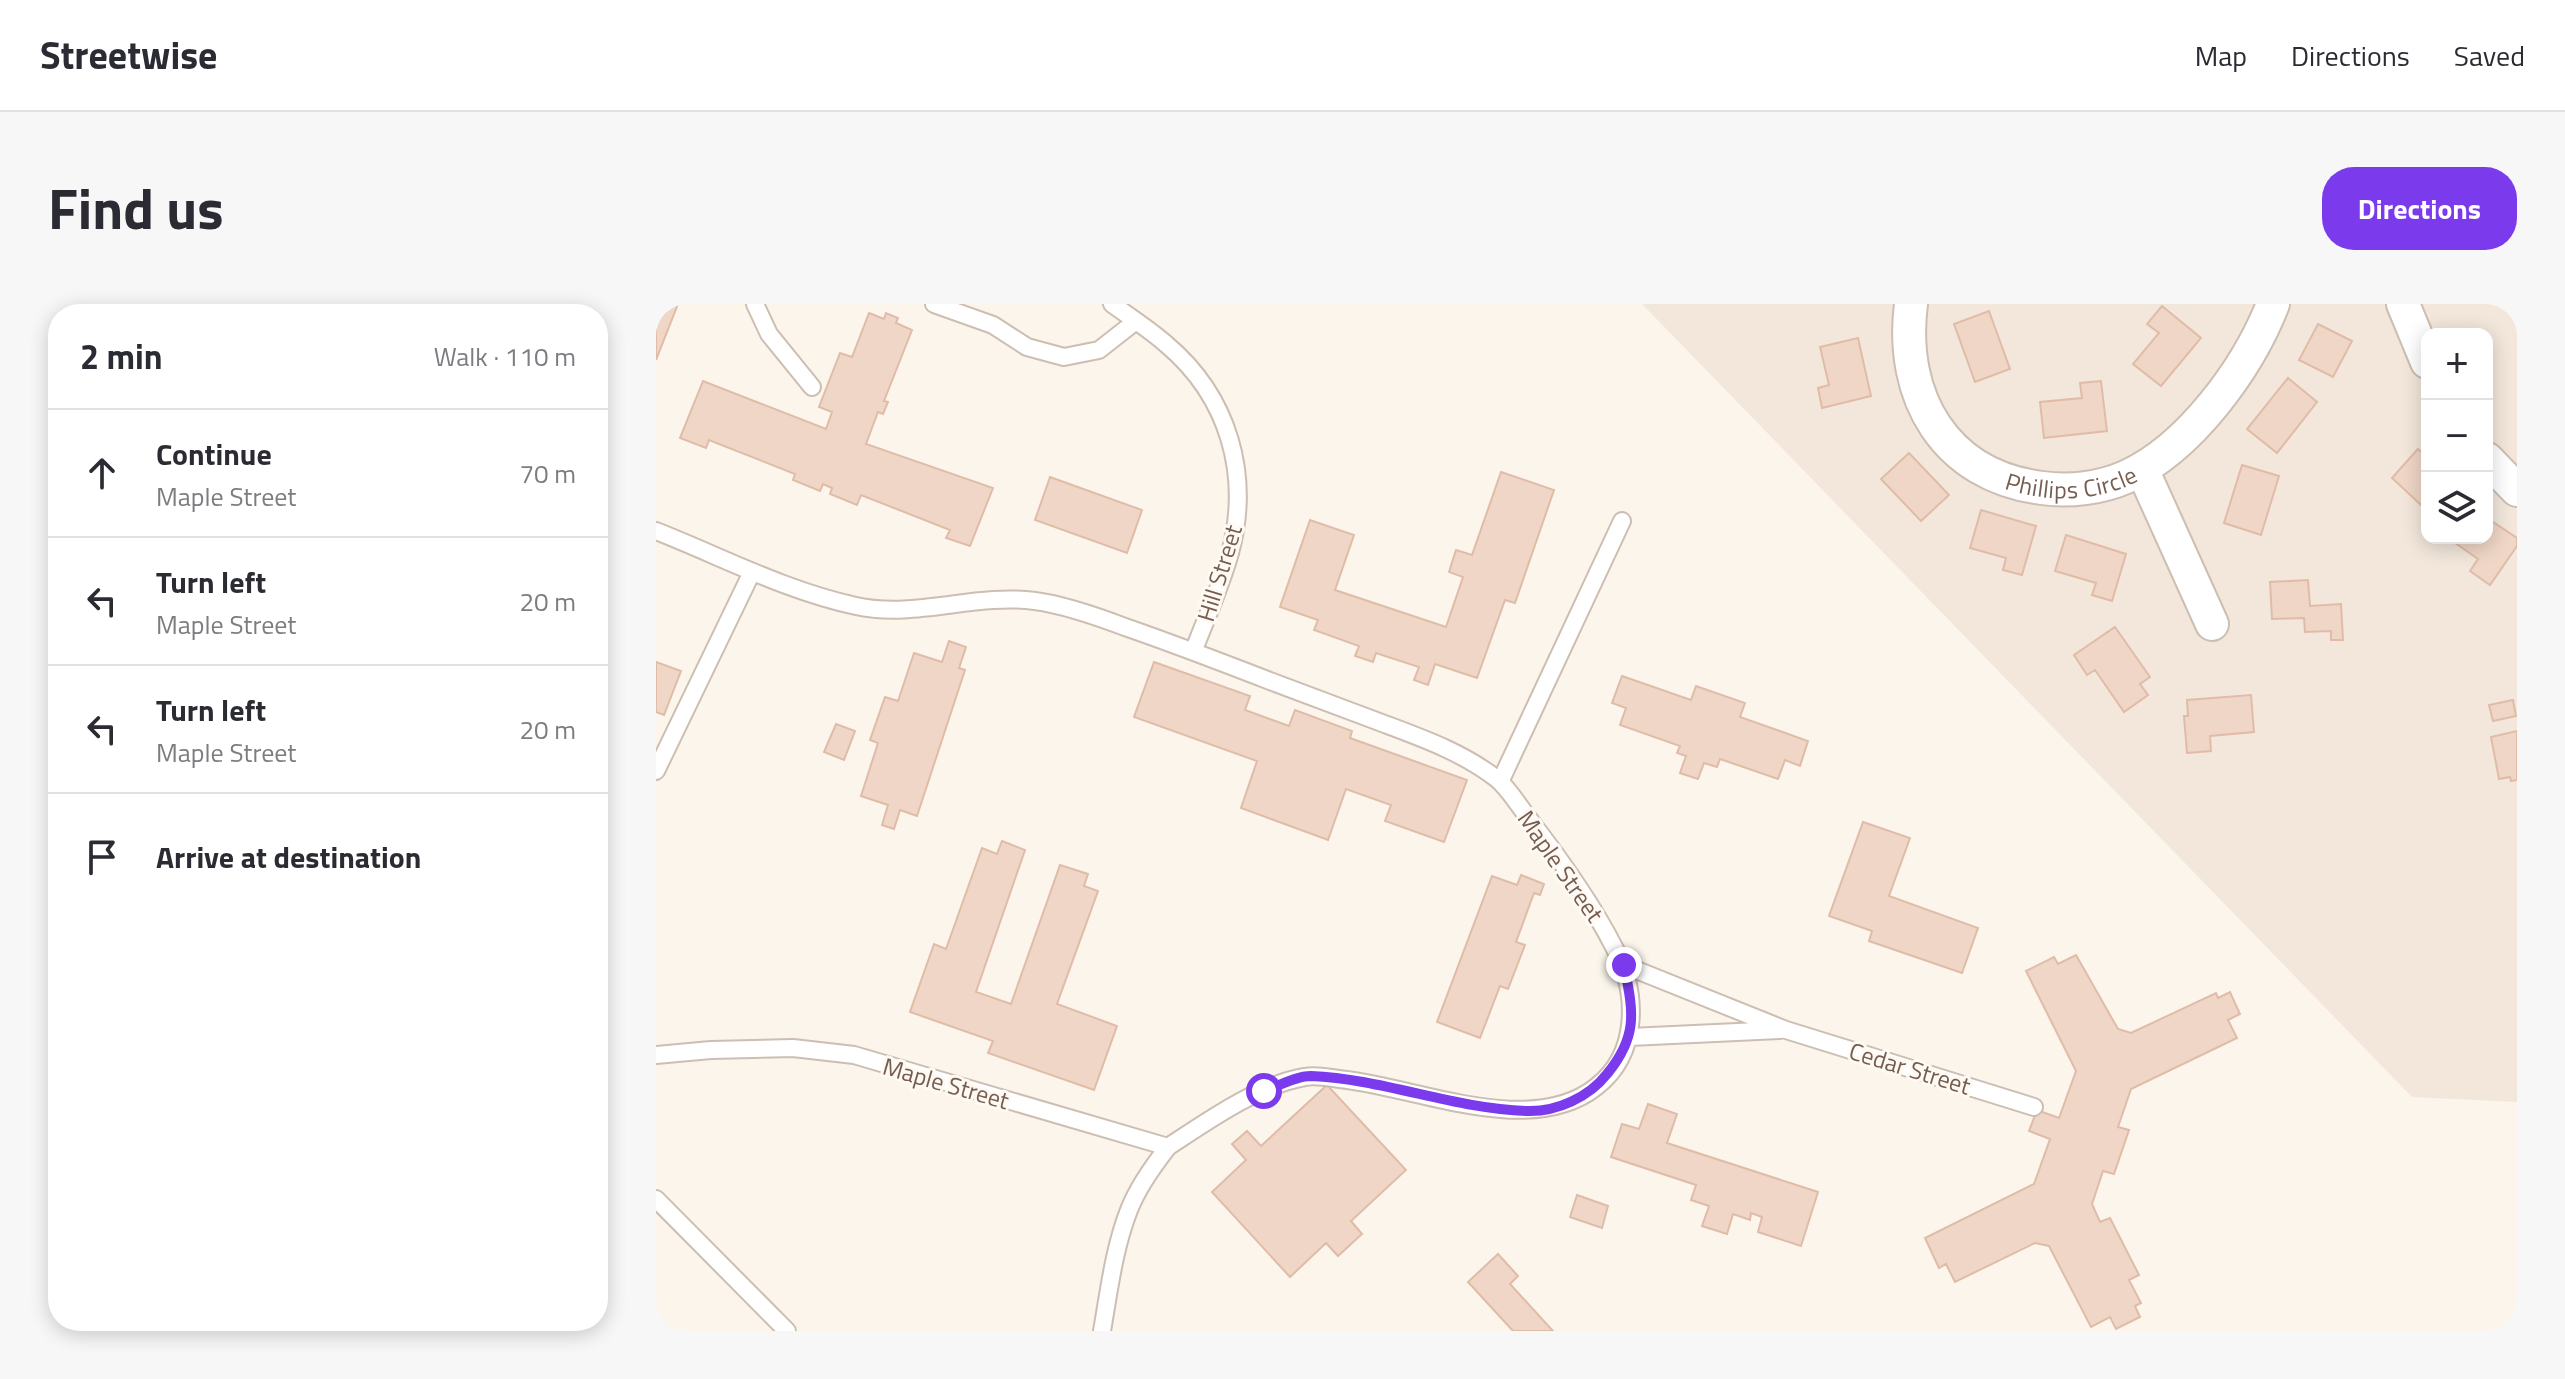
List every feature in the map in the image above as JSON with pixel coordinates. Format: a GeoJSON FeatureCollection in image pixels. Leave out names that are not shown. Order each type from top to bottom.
{"type":"FeatureCollection","features":[{"type":"Feature","properties":{"kind":"street","name":"Phillips Circle"},"geometry":{"type":"LineString","coordinates":[[1911,304],[1909,355],[1925,408],[1939,432],[1958,454],[1982,470],[2007,481],[2055,490],[2079,489],[2122,479],[2142,469],[2189,430],[2230,383],[2249,355],[2273,304]]}},
{"type":"Feature","properties":{"kind":"street"},"geometry":{"type":"LineString","coordinates":[[2403,304],[2421,348]]}},
{"type":"Feature","properties":{"kind":"street"},"geometry":{"type":"LineString","coordinates":[[2493,465],[2517,490]]}},
{"type":"Feature","properties":{"kind":"street"},"geometry":{"type":"LineString","coordinates":[[2142,469],[2212,624]]}},
{"type":"Feature","properties":{"kind":"lane"},"geometry":{"type":"LineString","coordinates":[[755,304],[769,334],[812,387]]}},
{"type":"Feature","properties":{"kind":"lane"},"geometry":{"type":"LineString","coordinates":[[934,304],[993,325],[1027,347],[1064,357],[1099,350],[1136,321]]}},
{"type":"Feature","properties":{"kind":"lane","name":"Hill Street"},"geometry":{"type":"LineString","coordinates":[[1112,304],[1168,345],[1200,379],[1228,430],[1238,470],[1238,514],[1229,554],[1194,650]]}},
{"type":"Feature","properties":{"kind":"lane"},"geometry":{"type":"LineString","coordinates":[[1500,782],[1622,521]]}},
{"type":"Feature","properties":{"kind":"lane","name":"Maple Street"},"geometry":{"type":"LineString","coordinates":[[656,531],[810,594],[860,607],[891,610],[991,598],[1037,601],[1091,615],[1194,650],[1444,747],[1500,782],[1544,838],[1597,915],[1624,965],[1631,1005],[1630,1037]]}},
{"type":"Feature","properties":{"kind":"lane"},"geometry":{"type":"LineString","coordinates":[[656,771],[752,572]]}},
{"type":"Feature","properties":{"kind":"lane","name":"Cedar Street"},"geometry":{"type":"LineString","coordinates":[[1624,965],[1786,1030],[2034,1107]]}},
{"type":"Feature","properties":{"kind":"lane"},"geometry":{"type":"LineString","coordinates":[[1102,1331],[1112,1272],[1129,1209],[1154,1165],[1168,1147],[1252,1097],[1307,1076],[1371,1083],[1463,1103],[1530,1111],[1566,1104],[1598,1086],[1617,1062],[1630,1037],[1786,1030]]}},
{"type":"Feature","properties":{"kind":"lane","name":"Maple Street"},"geometry":{"type":"LineString","coordinates":[[656,1055],[793,1048],[854,1055],[1168,1147]]}},
{"type":"Feature","properties":{"kind":"lane"},"geometry":{"type":"LineString","coordinates":[[656,1199],[787,1331]]}},
{"type":"Feature","properties":{"kind":"shaded area"},"geometry":{"type":"Polygon","coordinates":[[[1642,304],[2517,304],[2517,1102],[2412,1097],[1642,304]]]}},
{"type":"Feature","properties":{"kind":"building"},"geometry":{"type":"Polygon","coordinates":[[[656,304],[678,304],[656,360],[656,304]]]}},
{"type":"Feature","properties":{"kind":"building"},"geometry":{"type":"Polygon","coordinates":[[[2162,306],[2201,338],[2161,386],[2133,364],[2159,333],[2147,324],[2162,306]]]}},
{"type":"Feature","properties":{"kind":"building"},"geometry":{"type":"Polygon","coordinates":[[[1989,311],[2010,369],[1975,382],[1954,324],[1989,311]]]}},
{"type":"Feature","properties":{"kind":"building"},"geometry":{"type":"Polygon","coordinates":[[[869,313],[884,319],[886,313],[898,318],[896,323],[912,330],[884,401],[888,402],[883,414],[878,412],[866,444],[993,488],[970,546],[946,538],[950,530],[861,495],[857,505],[830,494],[832,488],[823,484],[820,491],[793,480],[795,474],[709,440],[706,448],[680,438],[703,381],[826,429],[832,412],[819,407],[840,353],[852,357],[869,313]]]}},
{"type":"Feature","properties":{"kind":"building"},"geometry":{"type":"Polygon","coordinates":[[[2318,324],[2352,341],[2333,377],[2299,360],[2318,324]]]}},
{"type":"Feature","properties":{"kind":"building"},"geometry":{"type":"Polygon","coordinates":[[[1858,338],[1871,396],[1822,408],[1818,388],[1829,385],[1820,347],[1858,338]]]}},
{"type":"Feature","properties":{"kind":"building"},"geometry":{"type":"Polygon","coordinates":[[[2288,378],[2317,402],[2277,453],[2247,429],[2288,378]]]}},
{"type":"Feature","properties":{"kind":"building"},"geometry":{"type":"Polygon","coordinates":[[[2101,381],[2107,431],[2044,438],[2040,402],[2082,398],[2080,383],[2101,381]]]}},
{"type":"Feature","properties":{"kind":"building"},"geometry":{"type":"Polygon","coordinates":[[[2418,449],[2421,452],[2421,505],[2392,478],[2418,449]]]}},
{"type":"Feature","properties":{"kind":"building"},"geometry":{"type":"Polygon","coordinates":[[[1909,453],[1949,495],[1921,521],[1881,479],[1909,453]]]}},
{"type":"Feature","properties":{"kind":"building"},"geometry":{"type":"Polygon","coordinates":[[[2242,465],[2279,476],[2261,535],[2224,523],[2242,465]]]}},
{"type":"Feature","properties":{"kind":"building"},"geometry":{"type":"Polygon","coordinates":[[[1501,472],[1554,490],[1515,603],[1505,600],[1477,678],[1435,664],[1428,685],[1414,680],[1419,667],[1376,653],[1373,662],[1355,656],[1359,646],[1314,630],[1318,620],[1280,607],[1310,520],[1354,535],[1335,590],[1446,627],[1463,577],[1449,572],[1456,550],[1472,555],[1501,472]]]}},
{"type":"Feature","properties":{"kind":"building"},"geometry":{"type":"Polygon","coordinates":[[[1050,477],[1142,510],[1127,553],[1035,520],[1050,477]]]}},
{"type":"Feature","properties":{"kind":"building"},"geometry":{"type":"Polygon","coordinates":[[[1981,510],[2036,526],[2022,575],[2003,570],[2006,558],[1970,548],[1981,510]]]}},
{"type":"Feature","properties":{"kind":"building"},"geometry":{"type":"Polygon","coordinates":[[[2493,522],[2517,538],[2517,546],[2490,585],[2470,571],[2478,559],[2457,544],[2493,544],[2493,522]]]}},
{"type":"Feature","properties":{"kind":"building"},"geometry":{"type":"Polygon","coordinates":[[[2066,535],[2126,554],[2112,601],[2092,595],[2096,583],[2055,571],[2066,535]]]}},
{"type":"Feature","properties":{"kind":"building"},"geometry":{"type":"Polygon","coordinates":[[[2308,580],[2310,606],[2341,604],[2343,640],[2331,640],[2331,631],[2305,632],[2304,618],[2272,619],[2270,582],[2308,580]]]}},
{"type":"Feature","properties":{"kind":"building"},"geometry":{"type":"Polygon","coordinates":[[[2115,627],[2150,677],[2140,684],[2148,695],[2124,712],[2095,670],[2087,675],[2074,655],[2115,627]]]}},
{"type":"Feature","properties":{"kind":"building"},"geometry":{"type":"Polygon","coordinates":[[[949,641],[966,647],[959,668],[965,670],[917,816],[900,810],[894,829],[882,825],[888,805],[861,796],[878,743],[870,740],[885,697],[898,701],[914,653],[942,662],[949,641]]]}},
{"type":"Feature","properties":{"kind":"building"},"geometry":{"type":"Polygon","coordinates":[[[656,662],[681,671],[664,715],[656,712],[656,662]]]}},
{"type":"Feature","properties":{"kind":"building"},"geometry":{"type":"Polygon","coordinates":[[[1154,662],[1250,696],[1245,710],[1289,726],[1295,710],[1352,731],[1350,738],[1467,780],[1444,842],[1385,821],[1391,805],[1346,789],[1328,840],[1241,808],[1257,761],[1134,717],[1154,662]]]}},
{"type":"Feature","properties":{"kind":"building"},"geometry":{"type":"Polygon","coordinates":[[[1622,676],[1691,700],[1696,686],[1745,703],[1740,717],[1808,741],[1800,766],[1785,760],[1778,779],[1720,759],[1717,767],[1704,763],[1698,779],[1680,773],[1686,756],[1677,753],[1680,746],[1620,725],[1626,708],[1612,703],[1622,676]]]}},
{"type":"Feature","properties":{"kind":"building"},"geometry":{"type":"Polygon","coordinates":[[[2251,695],[2254,732],[2210,736],[2211,751],[2187,753],[2184,716],[2188,716],[2187,700],[2251,695]]]}},
{"type":"Feature","properties":{"kind":"building"},"geometry":{"type":"Polygon","coordinates":[[[2513,700],[2516,716],[2493,721],[2489,705],[2513,700]]]}},
{"type":"Feature","properties":{"kind":"building"},"geometry":{"type":"Polygon","coordinates":[[[836,724],[855,731],[844,760],[824,752],[836,724]]]}},
{"type":"Feature","properties":{"kind":"building"},"geometry":{"type":"Polygon","coordinates":[[[2517,731],[2517,780],[2511,781],[2510,777],[2499,779],[2491,737],[2517,731]]]}},
{"type":"Feature","properties":{"kind":"building"},"geometry":{"type":"Polygon","coordinates":[[[1863,822],[1910,838],[1889,896],[1978,928],[1962,973],[1869,941],[1872,931],[1829,916],[1863,822]]]}},
{"type":"Feature","properties":{"kind":"building"},"geometry":{"type":"Polygon","coordinates":[[[1002,841],[1025,850],[976,992],[1011,1004],[1060,865],[1088,874],[1084,886],[1098,891],[1057,1004],[1117,1026],[1094,1090],[988,1053],[993,1041],[910,1012],[934,944],[946,949],[982,848],[997,854],[1002,841]]]}},
{"type":"Feature","properties":{"kind":"building"},"geometry":{"type":"Polygon","coordinates":[[[1521,875],[1544,884],[1540,895],[1534,893],[1516,942],[1525,945],[1508,989],[1500,986],[1480,1038],[1437,1022],[1492,876],[1517,885],[1521,875]]]}},
{"type":"Feature","properties":{"kind":"building"},"geometry":{"type":"Polygon","coordinates":[[[2076,955],[2118,1029],[2131,1033],[2216,993],[2218,998],[2230,992],[2240,1014],[2228,1020],[2237,1038],[2131,1089],[2118,1127],[2129,1130],[2114,1174],[2103,1171],[2092,1204],[2100,1222],[2110,1218],[2139,1275],[2129,1280],[2141,1303],[2135,1306],[2140,1317],[2116,1329],[2110,1317],[2091,1327],[2049,1246],[2035,1243],[1955,1282],[1946,1264],[1939,1268],[1925,1238],[2034,1184],[2050,1139],[2029,1131],[2037,1110],[2059,1118],[2076,1071],[2026,971],[2054,957],[2058,964],[2076,955]]]}},
{"type":"Feature","properties":{"kind":"building"},"geometry":{"type":"Polygon","coordinates":[[[1327,1085],[1406,1170],[1351,1221],[1362,1234],[1338,1256],[1326,1243],[1290,1277],[1212,1192],[1246,1160],[1232,1144],[1247,1131],[1261,1146],[1327,1085]]]}},
{"type":"Feature","properties":{"kind":"building"},"geometry":{"type":"Polygon","coordinates":[[[1648,1104],[1677,1114],[1667,1143],[1818,1192],[1801,1246],[1758,1232],[1762,1217],[1751,1213],[1750,1220],[1733,1214],[1727,1234],[1702,1226],[1709,1206],[1691,1200],[1696,1185],[1611,1157],[1622,1124],[1639,1129],[1648,1104]]]}},
{"type":"Feature","properties":{"kind":"building"},"geometry":{"type":"Polygon","coordinates":[[[1577,1195],[1608,1206],[1602,1228],[1570,1217],[1577,1195]]]}},
{"type":"Feature","properties":{"kind":"building"},"geometry":{"type":"Polygon","coordinates":[[[1498,1254],[1518,1276],[1510,1284],[1553,1331],[1513,1331],[1468,1282],[1498,1254]]]}},
{"type":"Feature","properties":{"kind":"route"},"geometry":{"type":"LineString","coordinates":[[1264,1091],[1307,1076],[1371,1083],[1463,1103],[1530,1111],[1566,1104],[1598,1086],[1617,1062],[1630,1037],[1631,1005],[1624,965]]}}]}
